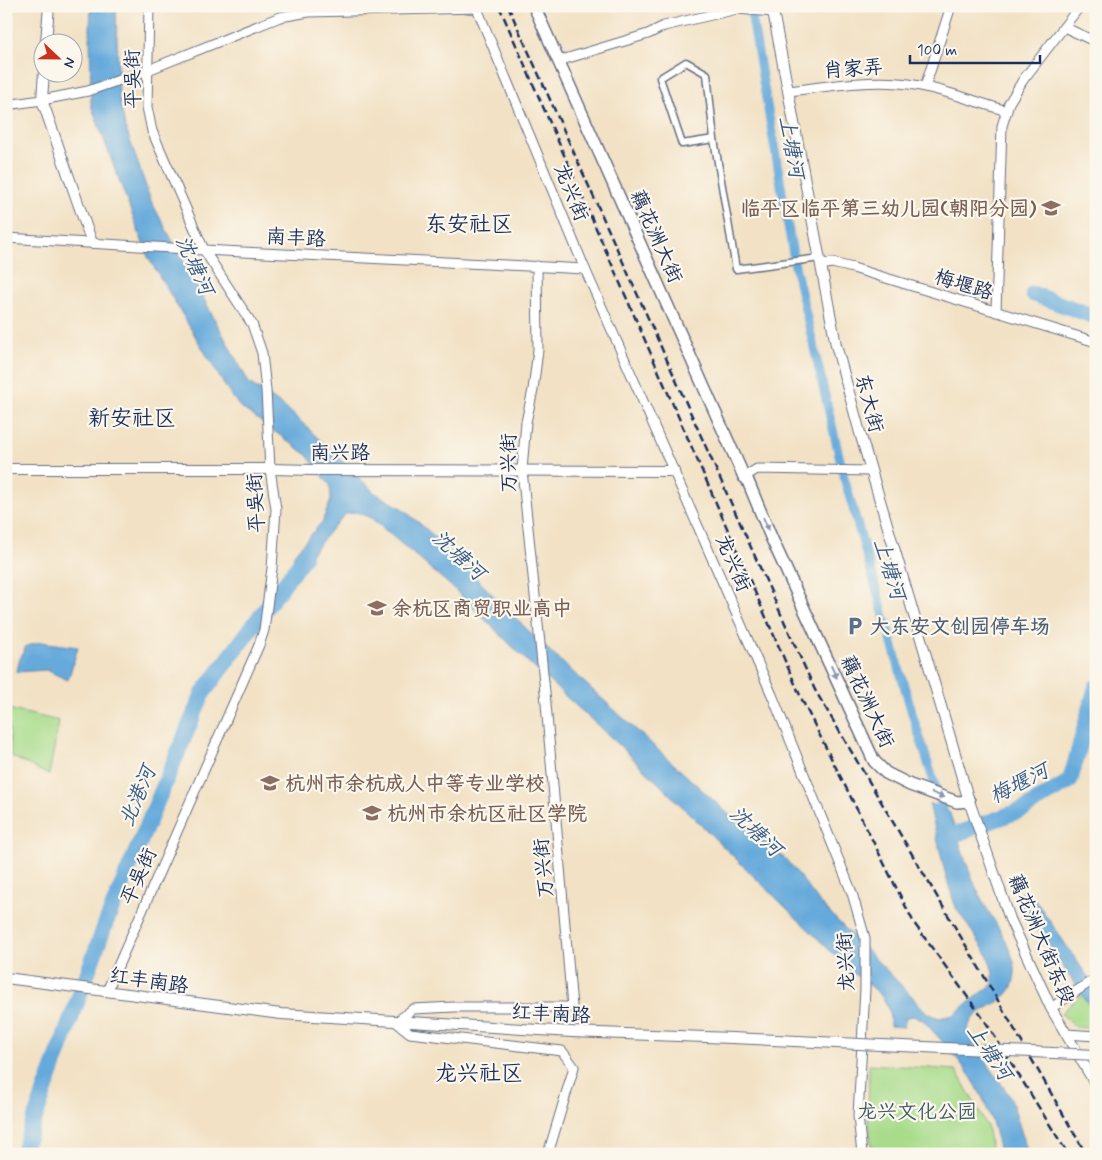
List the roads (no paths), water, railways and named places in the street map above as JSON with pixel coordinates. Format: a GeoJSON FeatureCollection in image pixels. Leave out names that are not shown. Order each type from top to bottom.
{"type":"FeatureCollection","features":[{"type":"Feature","properties":{"kind":"main road","name":"藕花洲大街"},"geometry":{"type":"LineString","coordinates":[[534,6],[746,477]]}},
{"type":"Feature","properties":{"kind":"main road","name":"藕花洲大街"},"geometry":{"type":"LineString","coordinates":[[542,6],[771,537],[874,761],[886,773],[919,788],[957,802],[970,801]]}},
{"type":"Feature","properties":{"kind":"street"},"geometry":{"type":"LineString","coordinates":[[47,32],[49,6]]}},
{"type":"Feature","properties":{"kind":"street","name":"平吴街"},"geometry":{"type":"LineString","coordinates":[[107,991],[259,645],[271,575],[276,510],[270,468],[262,353],[252,324],[204,250],[152,131],[147,107],[149,6]]}},
{"type":"Feature","properties":{"kind":"street"},"geometry":{"type":"LineString","coordinates":[[925,88],[951,6]]}},
{"type":"Feature","properties":{"kind":"street"},"geometry":{"type":"LineString","coordinates":[[996,312],[1002,126],[1010,103],[1023,80],[1080,6]]}},
{"type":"Feature","properties":{"kind":"street"},"geometry":{"type":"LineString","coordinates":[[6,105],[88,91],[148,70],[280,17],[309,12],[477,7]]}},
{"type":"Feature","properties":{"kind":"street","name":"龙兴街"},"geometry":{"type":"LineString","coordinates":[[477,7],[585,269],[772,694],[852,893],[865,938],[865,989],[858,1116],[862,1154]]}},
{"type":"Feature","properties":{"kind":"street"},"geometry":{"type":"LineString","coordinates":[[565,59],[648,34],[664,26],[737,10],[773,9]]}},
{"type":"Feature","properties":{"kind":"street","name":"东大街"},"geometry":{"type":"LineString","coordinates":[[773,9],[818,261],[836,345],[871,470],[970,801]]}},
{"type":"Feature","properties":{"kind":"street"},"geometry":{"type":"LineString","coordinates":[[1064,27],[1096,42]]}},
{"type":"Feature","properties":{"kind":"street"},"geometry":{"type":"LineString","coordinates":[[714,139],[682,144],[660,78],[686,62],[707,74],[714,139],[736,269],[818,261]]}},
{"type":"Feature","properties":{"kind":"street"},"geometry":{"type":"LineString","coordinates":[[43,82],[42,100],[92,243]]}},
{"type":"Feature","properties":{"kind":"street","name":"肖家弄"},"geometry":{"type":"LineString","coordinates":[[788,91],[871,83],[899,83],[925,88],[1007,111]]}},
{"type":"Feature","properties":{"kind":"street","name":"南丰路"},"geometry":{"type":"LineString","coordinates":[[6,238],[179,249],[585,269]]}},
{"type":"Feature","properties":{"kind":"street","name":"梅堰路"},"geometry":{"type":"LineString","coordinates":[[818,261],[852,268],[1096,342]]}},
{"type":"Feature","properties":{"kind":"street","name":"万兴街"},"geometry":{"type":"LineString","coordinates":[[396,1022],[413,1009],[572,1007],[545,692],[522,470],[526,422],[533,390],[538,350],[536,266]]}},
{"type":"Feature","properties":{"kind":"street","name":"南兴路"},"geometry":{"type":"LineString","coordinates":[[6,470],[270,468],[314,470],[674,471]]}},
{"type":"Feature","properties":{"kind":"street"},"geometry":{"type":"LineString","coordinates":[[746,477],[758,469],[871,470]]}},
{"type":"Feature","properties":{"kind":"street","name":"藕花洲大街东段"},"geometry":{"type":"LineString","coordinates":[[970,801],[1010,919],[1051,1008],[1096,1085]]}},
{"type":"Feature","properties":{"kind":"street","name":"红丰南路"},"geometry":{"type":"LineString","coordinates":[[6,978],[191,1004],[281,1014],[572,1032],[1096,1055]]}},
{"type":"Feature","properties":{"kind":"street"},"geometry":{"type":"LineString","coordinates":[[1051,1008],[1096,978]]}},
{"type":"Feature","properties":{"kind":"street"},"geometry":{"type":"LineString","coordinates":[[396,1022],[410,1033],[562,1051],[574,1067],[548,1154]]}},
{"type":"Feature","properties":{"kind":"street"},"geometry":{"type":"LineString","coordinates":[[1066,1034],[1096,1036]]}},
{"type":"Feature","properties":{"kind":"water"},"geometry":{"type":"Polygon","coordinates":[[[91,6],[116,6],[119,98],[125,126],[151,201],[249,383],[293,414],[375,493],[403,509],[433,535],[540,642],[736,821],[771,845],[791,865],[820,903],[926,1012],[939,1018],[953,1015],[993,984],[993,972],[987,954],[956,908],[946,877],[929,803],[949,811],[977,890],[1007,943],[1015,967],[1014,982],[1008,992],[1002,999],[973,1018],[969,1026],[968,1035],[1011,1098],[1028,1154],[1000,1154],[991,1119],[977,1087],[959,1060],[923,1020],[914,1016],[906,1017],[904,1027],[890,1026],[888,1007],[880,994],[852,972],[617,743],[529,663],[452,587],[370,517],[356,512],[346,514],[290,580],[294,554],[322,522],[331,500],[330,485],[306,454],[239,406],[225,386],[148,257],[91,105],[91,6]]]}},
{"type":"Feature","properties":{"kind":"water"},"geometry":{"type":"Polygon","coordinates":[[[41,642],[78,647],[68,680],[46,670],[17,672],[19,661],[26,646],[41,642]]]}},
{"type":"Feature","properties":{"kind":"water"},"geometry":{"type":"Polygon","coordinates":[[[1026,892],[1034,898],[1096,989],[1096,1015],[1023,908],[1019,897],[1021,893],[1026,892]]]}},
{"type":"Feature","properties":{"kind":"waterway","name":"上塘河"},"geometry":{"type":"LineString","coordinates":[[750,6],[795,266],[845,481],[912,713],[946,820]]}},
{"type":"Feature","properties":{"kind":"waterway"},"geometry":{"type":"LineString","coordinates":[[1033,294],[1096,317]]}},
{"type":"Feature","properties":{"kind":"waterway","name":"北港河"},"geometry":{"type":"LineString","coordinates":[[22,1154],[105,925],[203,693],[304,557]]}},
{"type":"Feature","properties":{"kind":"waterway","name":"梅堰河"},"geometry":{"type":"LineString","coordinates":[[951,836],[1024,809],[1070,781],[1096,687]]}},
{"type":"Feature","properties":{"kind":"railway"},"geometry":{"type":"LineString","coordinates":[[499,6],[803,702],[914,923],[985,1021],[1068,1154]]}},
{"type":"Feature","properties":{"kind":"railway"},"geometry":{"type":"LineString","coordinates":[[508,6],[815,690],[981,971],[1086,1154]]}},
{"type":"Feature","properties":{"kind":"place","name":"临平区临平第三幼儿园(朝阳分园)"},"geometry":{"type":"Point","coordinates":[1051,208]}},
{"type":"Feature","properties":{"kind":"place","name":"余杭区商贸职业高中"},"geometry":{"type":"Point","coordinates":[377,608]}},
{"type":"Feature","properties":{"kind":"place","name":"大东安文创园停车场"},"geometry":{"type":"Point","coordinates":[855,626]}},
{"type":"Feature","properties":{"kind":"place","name":"杭州市余杭成人中等专业学校"},"geometry":{"type":"Point","coordinates":[270,783]}},
{"type":"Feature","properties":{"kind":"place","name":"杭州市余杭区社区学院"},"geometry":{"type":"Point","coordinates":[372,813]}},
{"type":"Feature","properties":{"kind":"district","name":"东安社区"},"geometry":{"type":"Point","coordinates":[469,223]}},
{"type":"Feature","properties":{"kind":"district","name":"新安社区"},"geometry":{"type":"Point","coordinates":[132,417]}},
{"type":"Feature","properties":{"kind":"district","name":"龙兴社区"},"geometry":{"type":"Point","coordinates":[479,1072]}},
{"type":"Feature","properties":{"kind":"water label","name":"沈塘河"},"geometry":{"type":"Point","coordinates":[195,265]}},
{"type":"Feature","properties":{"kind":"water label","name":"沈塘河"},"geometry":{"type":"Point","coordinates":[459,555]}},
{"type":"Feature","properties":{"kind":"water label","name":"沈塘河"},"geometry":{"type":"Point","coordinates":[756,831]}},
{"type":"Feature","properties":{"kind":"park label","name":"龙兴文化公园"},"geometry":{"type":"Point","coordinates":[917,1111]}}]}
